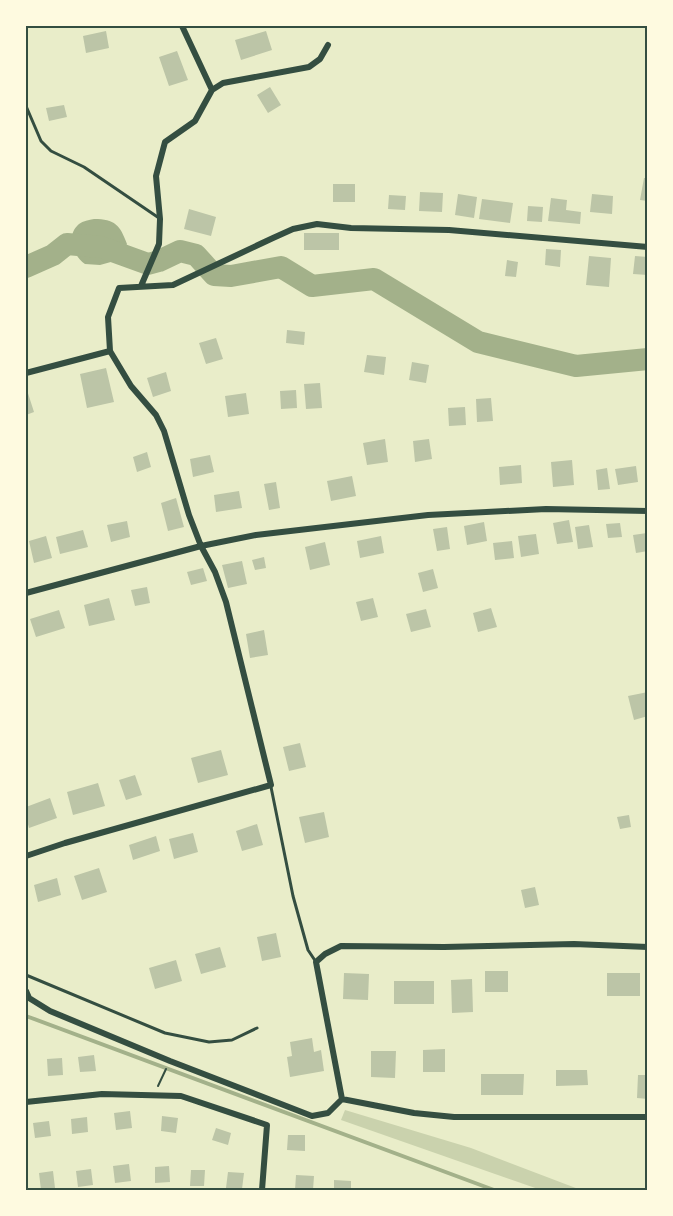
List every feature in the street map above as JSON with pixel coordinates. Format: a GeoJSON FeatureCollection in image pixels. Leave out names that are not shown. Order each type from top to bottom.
{"type":"FeatureCollection","features":[{"type":"Feature","properties":{"kind":"street"},"geometry":{"type":"LineString","coordinates":[[182,26],[212,90]]}},
{"type":"Feature","properties":{"kind":"street"},"geometry":{"type":"LineString","coordinates":[[141,286],[159,244],[160,219],[156,176],[165,142],[195,121],[212,90],[223,83],[309,68],[320,59],[328,45]]}},
{"type":"Feature","properties":{"kind":"street"},"geometry":{"type":"LineString","coordinates":[[26,856],[271,785],[226,602],[215,572],[201,546],[164,431],[156,415],[130,386],[110,351],[108,317],[119,288],[141,286],[158,288],[174,285],[293,229],[316,224],[351,228],[449,230],[648,247]]}},
{"type":"Feature","properties":{"kind":"street"},"geometry":{"type":"LineString","coordinates":[[26,373],[110,351]]}},
{"type":"Feature","properties":{"kind":"street"},"geometry":{"type":"LineString","coordinates":[[26,593],[201,546],[256,535],[428,515],[546,509],[648,511]]}},
{"type":"Feature","properties":{"kind":"street"},"geometry":{"type":"LineString","coordinates":[[342,1099],[316,962],[341,945],[648,947]]}},
{"type":"Feature","properties":{"kind":"street"},"geometry":{"type":"LineString","coordinates":[[26,991],[29,998],[50,1011],[312,1116],[328,1113],[342,1099]]}},
{"type":"Feature","properties":{"kind":"street"},"geometry":{"type":"LineString","coordinates":[[26,1102],[102,1094],[181,1096],[267,1125],[262,1191]]}},
{"type":"Feature","properties":{"kind":"street"},"geometry":{"type":"LineString","coordinates":[[342,1099],[414,1113],[454,1117],[648,1117]]}},
{"type":"Feature","properties":{"kind":"lane"},"geometry":{"type":"LineString","coordinates":[[26,106],[41,141],[51,151],[84,167],[160,219]]}},
{"type":"Feature","properties":{"kind":"lane"},"geometry":{"type":"LineString","coordinates":[[271,785],[293,896],[308,950],[316,962]]}},
{"type":"Feature","properties":{"kind":"lane"},"geometry":{"type":"LineString","coordinates":[[26,975],[165,1033],[209,1042],[232,1040],[257,1028]]}},
{"type":"Feature","properties":{"kind":"path"},"geometry":{"type":"LineString","coordinates":[[154,1094],[170,1061]]}},
{"type":"Feature","properties":{"kind":"shaded area"},"geometry":{"type":"Polygon","coordinates":[[[94,219],[112,222],[122,232],[127,244],[118,260],[100,265],[85,264],[77,256],[72,245],[75,229],[82,222],[94,219]]]}},
{"type":"Feature","properties":{"kind":"shaded area"},"geometry":{"type":"Polygon","coordinates":[[[345,1110],[471,1148],[581,1190],[541,1190],[341,1120],[345,1110]]]}},
{"type":"Feature","properties":{"kind":"building"},"geometry":{"type":"Polygon","coordinates":[[[106,31],[109,48],[86,53],[83,36],[106,31]]]}},
{"type":"Feature","properties":{"kind":"building"},"geometry":{"type":"Polygon","coordinates":[[[266,31],[272,50],[241,60],[235,40],[266,31]]]}},
{"type":"Feature","properties":{"kind":"building"},"geometry":{"type":"Polygon","coordinates":[[[177,51],[188,80],[169,86],[159,57],[177,51]]]}},
{"type":"Feature","properties":{"kind":"building"},"geometry":{"type":"Polygon","coordinates":[[[270,87],[281,105],[268,113],[257,95],[270,87]]]}},
{"type":"Feature","properties":{"kind":"building"},"geometry":{"type":"Polygon","coordinates":[[[64,105],[67,117],[49,121],[46,108],[64,105]]]}},
{"type":"Feature","properties":{"kind":"building"},"geometry":{"type":"Polygon","coordinates":[[[644,178],[648,178],[648,201],[640,200],[644,178]]]}},
{"type":"Feature","properties":{"kind":"building"},"geometry":{"type":"Polygon","coordinates":[[[333,184],[355,184],[355,202],[333,202],[333,184]]]}},
{"type":"Feature","properties":{"kind":"building"},"geometry":{"type":"Polygon","coordinates":[[[420,192],[443,193],[442,212],[419,211],[420,192]]]}},
{"type":"Feature","properties":{"kind":"building"},"geometry":{"type":"Polygon","coordinates":[[[458,194],[477,197],[474,218],[455,215],[458,194]]]}},
{"type":"Feature","properties":{"kind":"building"},"geometry":{"type":"Polygon","coordinates":[[[592,194],[613,196],[612,214],[590,212],[592,194]]]}},
{"type":"Feature","properties":{"kind":"building"},"geometry":{"type":"Polygon","coordinates":[[[389,195],[406,196],[405,210],[388,209],[389,195]]]}},
{"type":"Feature","properties":{"kind":"building"},"geometry":{"type":"Polygon","coordinates":[[[551,198],[567,200],[566,210],[581,212],[580,224],[548,221],[551,198]]]}},
{"type":"Feature","properties":{"kind":"building"},"geometry":{"type":"Polygon","coordinates":[[[482,199],[513,203],[510,223],[479,219],[482,199]]]}},
{"type":"Feature","properties":{"kind":"building"},"geometry":{"type":"Polygon","coordinates":[[[528,206],[543,207],[542,222],[527,221],[528,206]]]}},
{"type":"Feature","properties":{"kind":"building"},"geometry":{"type":"Polygon","coordinates":[[[189,209],[216,217],[211,236],[184,229],[189,209]]]}},
{"type":"Feature","properties":{"kind":"building"},"geometry":{"type":"Polygon","coordinates":[[[304,233],[339,233],[339,250],[304,250],[304,233]]]}},
{"type":"Feature","properties":{"kind":"building"},"geometry":{"type":"Polygon","coordinates":[[[546,249],[561,250],[560,267],[545,265],[546,249]]]}},
{"type":"Feature","properties":{"kind":"building"},"geometry":{"type":"Polygon","coordinates":[[[589,256],[611,258],[609,287],[586,285],[589,256]]]}},
{"type":"Feature","properties":{"kind":"building"},"geometry":{"type":"Polygon","coordinates":[[[635,256],[648,257],[648,275],[633,274],[635,256]]]}},
{"type":"Feature","properties":{"kind":"building"},"geometry":{"type":"Polygon","coordinates":[[[507,260],[518,262],[516,277],[505,276],[507,260]]]}},
{"type":"Feature","properties":{"kind":"building"},"geometry":{"type":"Polygon","coordinates":[[[287,330],[305,332],[304,345],[286,343],[287,330]]]}},
{"type":"Feature","properties":{"kind":"building"},"geometry":{"type":"Polygon","coordinates":[[[216,338],[223,359],[206,364],[199,343],[216,338]]]}},
{"type":"Feature","properties":{"kind":"building"},"geometry":{"type":"Polygon","coordinates":[[[367,355],[386,357],[384,375],[364,372],[367,355]]]}},
{"type":"Feature","properties":{"kind":"building"},"geometry":{"type":"Polygon","coordinates":[[[412,362],[429,365],[426,383],[409,380],[412,362]]]}},
{"type":"Feature","properties":{"kind":"building"},"geometry":{"type":"Polygon","coordinates":[[[106,368],[114,402],[87,408],[80,374],[106,368]]]}},
{"type":"Feature","properties":{"kind":"building"},"geometry":{"type":"Polygon","coordinates":[[[166,372],[171,391],[153,397],[147,378],[166,372]]]}},
{"type":"Feature","properties":{"kind":"building"},"geometry":{"type":"Polygon","coordinates":[[[320,383],[322,408],[306,409],[304,384],[320,383]]]}},
{"type":"Feature","properties":{"kind":"building"},"geometry":{"type":"Polygon","coordinates":[[[26,387],[34,412],[26,415],[26,387]]]}},
{"type":"Feature","properties":{"kind":"building"},"geometry":{"type":"Polygon","coordinates":[[[296,390],[297,408],[281,409],[280,391],[296,390]]]}},
{"type":"Feature","properties":{"kind":"building"},"geometry":{"type":"Polygon","coordinates":[[[246,393],[249,414],[228,417],[225,396],[246,393]]]}},
{"type":"Feature","properties":{"kind":"building"},"geometry":{"type":"Polygon","coordinates":[[[491,398],[493,421],[477,422],[476,399],[491,398]]]}},
{"type":"Feature","properties":{"kind":"building"},"geometry":{"type":"Polygon","coordinates":[[[465,407],[466,425],[449,426],[448,408],[465,407]]]}},
{"type":"Feature","properties":{"kind":"building"},"geometry":{"type":"Polygon","coordinates":[[[385,439],[388,462],[367,465],[363,443],[385,439]]]}},
{"type":"Feature","properties":{"kind":"building"},"geometry":{"type":"Polygon","coordinates":[[[429,439],[432,459],[415,462],[413,441],[429,439]]]}},
{"type":"Feature","properties":{"kind":"building"},"geometry":{"type":"Polygon","coordinates":[[[147,452],[151,467],[137,472],[133,457],[147,452]]]}},
{"type":"Feature","properties":{"kind":"building"},"geometry":{"type":"Polygon","coordinates":[[[210,455],[214,472],[193,477],[190,459],[210,455]]]}},
{"type":"Feature","properties":{"kind":"building"},"geometry":{"type":"Polygon","coordinates":[[[572,460],[574,485],[553,487],[551,462],[572,460]]]}},
{"type":"Feature","properties":{"kind":"building"},"geometry":{"type":"Polygon","coordinates":[[[521,465],[522,483],[500,485],[499,467],[521,465]]]}},
{"type":"Feature","properties":{"kind":"building"},"geometry":{"type":"Polygon","coordinates":[[[636,466],[638,482],[618,485],[615,469],[636,466]]]}},
{"type":"Feature","properties":{"kind":"building"},"geometry":{"type":"Polygon","coordinates":[[[607,468],[610,489],[598,490],[596,470],[607,468]]]}},
{"type":"Feature","properties":{"kind":"building"},"geometry":{"type":"Polygon","coordinates":[[[352,476],[356,496],[331,501],[327,481],[352,476]]]}},
{"type":"Feature","properties":{"kind":"building"},"geometry":{"type":"Polygon","coordinates":[[[276,482],[280,508],[269,510],[264,484],[276,482]]]}},
{"type":"Feature","properties":{"kind":"building"},"geometry":{"type":"Polygon","coordinates":[[[239,491],[242,508],[216,512],[214,495],[239,491]]]}},
{"type":"Feature","properties":{"kind":"building"},"geometry":{"type":"Polygon","coordinates":[[[176,498],[184,527],[168,531],[161,503],[176,498]]]}},
{"type":"Feature","properties":{"kind":"building"},"geometry":{"type":"Polygon","coordinates":[[[569,520],[573,542],[557,544],[553,523],[569,520]]]}},
{"type":"Feature","properties":{"kind":"building"},"geometry":{"type":"Polygon","coordinates":[[[127,521],[130,537],[111,542],[107,525],[127,521]]]}},
{"type":"Feature","properties":{"kind":"building"},"geometry":{"type":"Polygon","coordinates":[[[484,522],[487,541],[467,545],[464,526],[484,522]]]}},
{"type":"Feature","properties":{"kind":"building"},"geometry":{"type":"Polygon","coordinates":[[[620,523],[622,537],[608,538],[606,524],[620,523]]]}},
{"type":"Feature","properties":{"kind":"building"},"geometry":{"type":"Polygon","coordinates":[[[589,525],[593,547],[578,549],[575,527],[589,525]]]}},
{"type":"Feature","properties":{"kind":"building"},"geometry":{"type":"Polygon","coordinates":[[[447,527],[450,549],[437,551],[433,529],[447,527]]]}},
{"type":"Feature","properties":{"kind":"building"},"geometry":{"type":"Polygon","coordinates":[[[83,530],[88,547],[60,554],[56,537],[83,530]]]}},
{"type":"Feature","properties":{"kind":"building"},"geometry":{"type":"Polygon","coordinates":[[[647,533],[648,551],[636,553],[633,535],[647,533]]]}},
{"type":"Feature","properties":{"kind":"building"},"geometry":{"type":"Polygon","coordinates":[[[536,534],[539,554],[521,557],[518,536],[536,534]]]}},
{"type":"Feature","properties":{"kind":"building"},"geometry":{"type":"Polygon","coordinates":[[[46,536],[52,558],[34,563],[29,541],[46,536]]]}},
{"type":"Feature","properties":{"kind":"building"},"geometry":{"type":"Polygon","coordinates":[[[381,536],[384,553],[360,558],[357,541],[381,536]]]}},
{"type":"Feature","properties":{"kind":"building"},"geometry":{"type":"Polygon","coordinates":[[[512,541],[514,558],[495,560],[493,543],[512,541]]]}},
{"type":"Feature","properties":{"kind":"building"},"geometry":{"type":"Polygon","coordinates":[[[325,542],[330,565],[310,570],[305,547],[325,542]]]}},
{"type":"Feature","properties":{"kind":"building"},"geometry":{"type":"Polygon","coordinates":[[[264,557],[266,568],[255,570],[252,560],[264,557]]]}},
{"type":"Feature","properties":{"kind":"building"},"geometry":{"type":"Polygon","coordinates":[[[242,561],[247,584],[228,588],[222,565],[242,561]]]}},
{"type":"Feature","properties":{"kind":"building"},"geometry":{"type":"Polygon","coordinates":[[[203,568],[207,581],[191,585],[187,572],[203,568]]]}},
{"type":"Feature","properties":{"kind":"building"},"geometry":{"type":"Polygon","coordinates":[[[433,569],[438,588],[423,592],[418,573],[433,569]]]}},
{"type":"Feature","properties":{"kind":"building"},"geometry":{"type":"Polygon","coordinates":[[[147,587],[150,603],[135,606],[131,590],[147,587]]]}},
{"type":"Feature","properties":{"kind":"building"},"geometry":{"type":"Polygon","coordinates":[[[109,598],[115,620],[89,626],[84,605],[109,598]]]}},
{"type":"Feature","properties":{"kind":"building"},"geometry":{"type":"Polygon","coordinates":[[[373,598],[378,617],[361,621],[356,602],[373,598]]]}},
{"type":"Feature","properties":{"kind":"building"},"geometry":{"type":"Polygon","coordinates":[[[491,608],[497,627],[478,632],[473,613],[491,608]]]}},
{"type":"Feature","properties":{"kind":"building"},"geometry":{"type":"Polygon","coordinates":[[[426,609],[431,627],[411,632],[406,614],[426,609]]]}},
{"type":"Feature","properties":{"kind":"building"},"geometry":{"type":"Polygon","coordinates":[[[59,610],[65,628],[36,637],[30,619],[59,610]]]}},
{"type":"Feature","properties":{"kind":"building"},"geometry":{"type":"Polygon","coordinates":[[[264,630],[268,655],[250,658],[246,634],[264,630]]]}},
{"type":"Feature","properties":{"kind":"building"},"geometry":{"type":"Polygon","coordinates":[[[648,692],[648,716],[634,720],[628,696],[648,692]]]}},
{"type":"Feature","properties":{"kind":"building"},"geometry":{"type":"Polygon","coordinates":[[[300,743],[306,767],[289,771],[283,747],[300,743]]]}},
{"type":"Feature","properties":{"kind":"building"},"geometry":{"type":"Polygon","coordinates":[[[221,750],[228,775],[198,783],[191,758],[221,750]]]}},
{"type":"Feature","properties":{"kind":"building"},"geometry":{"type":"Polygon","coordinates":[[[135,775],[142,795],[126,800],[119,780],[135,775]]]}},
{"type":"Feature","properties":{"kind":"building"},"geometry":{"type":"Polygon","coordinates":[[[98,783],[105,806],[73,815],[67,792],[98,783]]]}},
{"type":"Feature","properties":{"kind":"building"},"geometry":{"type":"Polygon","coordinates":[[[50,798],[57,818],[29,828],[26,807],[50,798]]]}},
{"type":"Feature","properties":{"kind":"building"},"geometry":{"type":"Polygon","coordinates":[[[324,812],[329,837],[305,843],[299,817],[324,812]]]}},
{"type":"Feature","properties":{"kind":"building"},"geometry":{"type":"Polygon","coordinates":[[[629,815],[631,827],[620,829],[617,817],[629,815]]]}},
{"type":"Feature","properties":{"kind":"building"},"geometry":{"type":"Polygon","coordinates":[[[257,824],[263,845],[242,851],[236,831],[257,824]]]}},
{"type":"Feature","properties":{"kind":"building"},"geometry":{"type":"Polygon","coordinates":[[[193,833],[198,852],[174,859],[169,839],[193,833]]]}},
{"type":"Feature","properties":{"kind":"building"},"geometry":{"type":"Polygon","coordinates":[[[156,836],[160,851],[133,860],[129,845],[156,836]]]}},
{"type":"Feature","properties":{"kind":"building"},"geometry":{"type":"Polygon","coordinates":[[[99,868],[107,892],[82,900],[74,876],[99,868]]]}},
{"type":"Feature","properties":{"kind":"building"},"geometry":{"type":"Polygon","coordinates":[[[57,878],[61,895],[38,902],[34,885],[57,878]]]}},
{"type":"Feature","properties":{"kind":"building"},"geometry":{"type":"Polygon","coordinates":[[[535,887],[539,905],[525,908],[521,890],[535,887]]]}},
{"type":"Feature","properties":{"kind":"building"},"geometry":{"type":"Polygon","coordinates":[[[276,933],[281,957],[262,961],[257,937],[276,933]]]}},
{"type":"Feature","properties":{"kind":"building"},"geometry":{"type":"Polygon","coordinates":[[[220,947],[226,967],[201,974],[195,954],[220,947]]]}},
{"type":"Feature","properties":{"kind":"building"},"geometry":{"type":"Polygon","coordinates":[[[176,960],[182,981],[155,989],[149,968],[176,960]]]}},
{"type":"Feature","properties":{"kind":"building"},"geometry":{"type":"Polygon","coordinates":[[[485,971],[508,971],[508,992],[485,992],[485,971]]]}},
{"type":"Feature","properties":{"kind":"building"},"geometry":{"type":"Polygon","coordinates":[[[344,973],[369,974],[368,1000],[343,999],[344,973]]]}},
{"type":"Feature","properties":{"kind":"building"},"geometry":{"type":"Polygon","coordinates":[[[607,973],[640,973],[640,996],[607,996],[607,973]]]}},
{"type":"Feature","properties":{"kind":"building"},"geometry":{"type":"Polygon","coordinates":[[[472,979],[473,1012],[452,1013],[451,980],[472,979]]]}},
{"type":"Feature","properties":{"kind":"building"},"geometry":{"type":"Polygon","coordinates":[[[394,981],[434,981],[434,1004],[394,1004],[394,981]]]}},
{"type":"Feature","properties":{"kind":"building"},"geometry":{"type":"Polygon","coordinates":[[[312,1038],[314,1052],[321,1050],[324,1071],[290,1077],[287,1057],[292,1056],[290,1042],[312,1038]]]}},
{"type":"Feature","properties":{"kind":"building"},"geometry":{"type":"Polygon","coordinates":[[[445,1049],[445,1072],[423,1072],[423,1050],[445,1049]]]}},
{"type":"Feature","properties":{"kind":"building"},"geometry":{"type":"Polygon","coordinates":[[[371,1051],[396,1051],[395,1078],[371,1077],[371,1051]]]}},
{"type":"Feature","properties":{"kind":"building"},"geometry":{"type":"Polygon","coordinates":[[[94,1055],[96,1071],[80,1072],[78,1057],[94,1055]]]}},
{"type":"Feature","properties":{"kind":"building"},"geometry":{"type":"Polygon","coordinates":[[[62,1058],[63,1075],[48,1076],[47,1059],[62,1058]]]}},
{"type":"Feature","properties":{"kind":"building"},"geometry":{"type":"Polygon","coordinates":[[[556,1070],[587,1070],[588,1085],[556,1086],[556,1070]]]}},
{"type":"Feature","properties":{"kind":"building"},"geometry":{"type":"Polygon","coordinates":[[[481,1074],[524,1074],[523,1095],[481,1095],[481,1074]]]}},
{"type":"Feature","properties":{"kind":"building"},"geometry":{"type":"Polygon","coordinates":[[[638,1075],[648,1075],[648,1099],[637,1098],[638,1075]]]}},
{"type":"Feature","properties":{"kind":"building"},"geometry":{"type":"Polygon","coordinates":[[[130,1111],[132,1128],[116,1130],[114,1113],[130,1111]]]}},
{"type":"Feature","properties":{"kind":"building"},"geometry":{"type":"Polygon","coordinates":[[[162,1116],[178,1118],[176,1133],[161,1131],[162,1116]]]}},
{"type":"Feature","properties":{"kind":"building"},"geometry":{"type":"Polygon","coordinates":[[[87,1117],[88,1132],[72,1134],[71,1119],[87,1117]]]}},
{"type":"Feature","properties":{"kind":"building"},"geometry":{"type":"Polygon","coordinates":[[[49,1121],[51,1136],[35,1138],[33,1123],[49,1121]]]}},
{"type":"Feature","properties":{"kind":"building"},"geometry":{"type":"Polygon","coordinates":[[[216,1128],[231,1133],[228,1145],[212,1140],[216,1128]]]}},
{"type":"Feature","properties":{"kind":"building"},"geometry":{"type":"Polygon","coordinates":[[[288,1135],[305,1135],[305,1151],[287,1150],[288,1135]]]}},
{"type":"Feature","properties":{"kind":"building"},"geometry":{"type":"Polygon","coordinates":[[[129,1164],[131,1181],[115,1183],[113,1166],[129,1164]]]}},
{"type":"Feature","properties":{"kind":"building"},"geometry":{"type":"Polygon","coordinates":[[[169,1166],[170,1182],[155,1183],[155,1167],[169,1166]]]}},
{"type":"Feature","properties":{"kind":"building"},"geometry":{"type":"Polygon","coordinates":[[[91,1169],[93,1185],[78,1187],[76,1171],[91,1169]]]}},
{"type":"Feature","properties":{"kind":"building"},"geometry":{"type":"Polygon","coordinates":[[[191,1170],[205,1170],[204,1186],[190,1186],[191,1170]]]}},
{"type":"Feature","properties":{"kind":"building"},"geometry":{"type":"Polygon","coordinates":[[[53,1171],[55,1188],[41,1190],[39,1173],[53,1171]]]}},
{"type":"Feature","properties":{"kind":"building"},"geometry":{"type":"Polygon","coordinates":[[[228,1172],[244,1173],[242,1189],[226,1188],[228,1172]]]}},
{"type":"Feature","properties":{"kind":"building"},"geometry":{"type":"Polygon","coordinates":[[[296,1175],[314,1176],[313,1190],[295,1190],[296,1175]]]}},
{"type":"Feature","properties":{"kind":"building"},"geometry":{"type":"Polygon","coordinates":[[[334,1180],[351,1181],[351,1190],[334,1190],[334,1180]]]}},
{"type":"Feature","properties":{"kind":"waterway"},"geometry":{"type":"LineString","coordinates":[[26,267],[53,255],[67,244],[101,247],[148,264],[180,251],[196,255],[214,275],[231,276],[281,267],[312,286],[374,279],[478,342],[576,366],[648,359]]}},
{"type":"Feature","properties":{"kind":"waterway"},"geometry":{"type":"LineString","coordinates":[[26,1016],[494,1190]]}}]}
